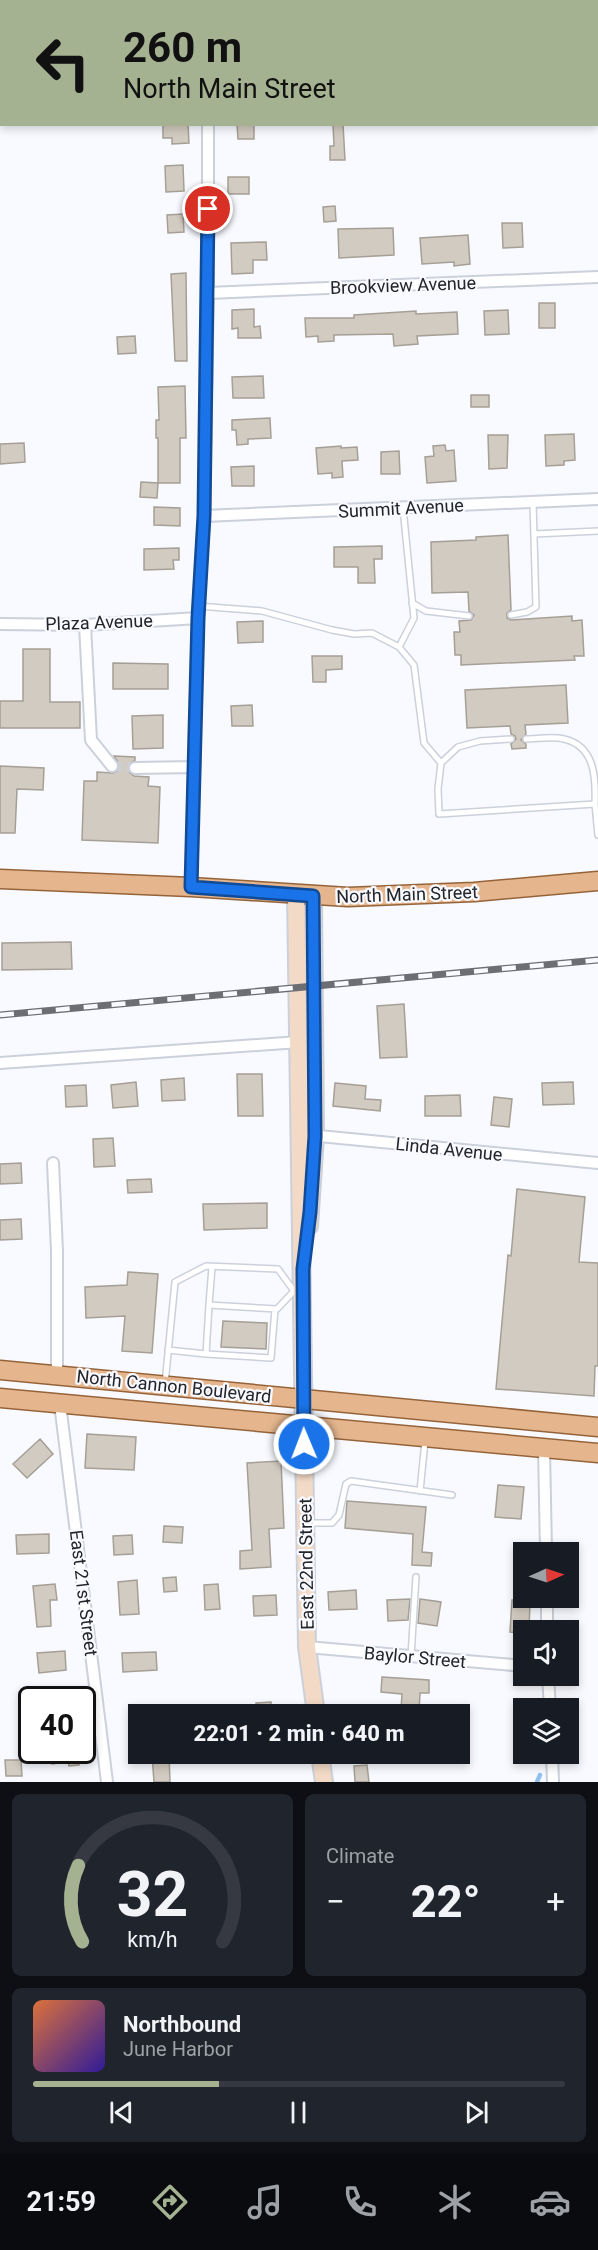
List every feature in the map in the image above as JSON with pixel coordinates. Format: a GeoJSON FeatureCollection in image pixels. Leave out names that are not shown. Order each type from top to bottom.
{"type":"FeatureCollection","features":[{"type":"Feature","properties":{"kind":"main road","name":"North Main Street"},"geometry":{"type":"LineString","coordinates":[[0,879],[371,897],[474,892],[598,881]]}},
{"type":"Feature","properties":{"kind":"main road","name":"East 22nd Street"},"geometry":{"type":"LineString","coordinates":[[304,895],[299,1042],[307,1135]]}},
{"type":"Feature","properties":{"kind":"main road","name":"East 22nd Street"},"geometry":{"type":"LineString","coordinates":[[304,895],[307,1135],[299,1211],[303,1269],[298,1292],[303,1399],[307,1647],[315,1704]]}},
{"type":"Feature","properties":{"kind":"main road","name":"North Cannon Boulevard"},"geometry":{"type":"LineString","coordinates":[[0,1370],[598,1427]]}},
{"type":"Feature","properties":{"kind":"main road","name":"North Cannon Boulevard"},"geometry":{"type":"LineString","coordinates":[[0,1398],[598,1453]]}},
{"type":"Feature","properties":{"kind":"main road"},"geometry":{"type":"LineString","coordinates":[[321,1764],[324,1782]]}},
{"type":"Feature","properties":{"kind":"street"},"geometry":{"type":"LineString","coordinates":[[191,887],[198,612],[204,516],[208,126]]}},
{"type":"Feature","properties":{"kind":"street","name":"Brookview Avenue"},"geometry":{"type":"LineString","coordinates":[[208,293],[598,277]]}},
{"type":"Feature","properties":{"kind":"street","name":"Summit Avenue"},"geometry":{"type":"LineString","coordinates":[[204,516],[598,499]]}},
{"type":"Feature","properties":{"kind":"street","name":"Plaza Avenue"},"geometry":{"type":"LineString","coordinates":[[0,624],[85,625],[198,612]]}},
{"type":"Feature","properties":{"kind":"street"},"geometry":{"type":"LineString","coordinates":[[85,625],[91,740],[112,766]]}},
{"type":"Feature","properties":{"kind":"street"},"geometry":{"type":"LineString","coordinates":[[135,768],[194,767]]}},
{"type":"Feature","properties":{"kind":"street"},"geometry":{"type":"LineString","coordinates":[[0,1063],[299,1042]]}},
{"type":"Feature","properties":{"kind":"street","name":"Linda Avenue"},"geometry":{"type":"LineString","coordinates":[[307,1135],[598,1163]]}},
{"type":"Feature","properties":{"kind":"street"},"geometry":{"type":"LineString","coordinates":[[53,1163],[57,1251],[57,1375]]}},
{"type":"Feature","properties":{"kind":"street","name":"East 21st Street"},"geometry":{"type":"LineString","coordinates":[[60,1404],[107,1782]]}},
{"type":"Feature","properties":{"kind":"street"},"geometry":{"type":"LineString","coordinates":[[544,1448],[546,1542]]}},
{"type":"Feature","properties":{"kind":"street","name":"Baylor Street"},"geometry":{"type":"LineString","coordinates":[[307,1647],[513,1665]]}},
{"type":"Feature","properties":{"kind":"street"},"geometry":{"type":"LineString","coordinates":[[552,1764],[553,1782]]}},
{"type":"Feature","properties":{"kind":"lane"},"geometry":{"type":"LineString","coordinates":[[512,615],[527,612],[536,607],[533,502]]}},
{"type":"Feature","properties":{"kind":"lane"},"geometry":{"type":"LineString","coordinates":[[399,647],[414,618],[403,507]]}},
{"type":"Feature","properties":{"kind":"lane"},"geometry":{"type":"LineString","coordinates":[[534,534],[598,531]]}},
{"type":"Feature","properties":{"kind":"lane"},"geometry":{"type":"LineString","coordinates":[[412,603],[426,611],[469,616]]}},
{"type":"Feature","properties":{"kind":"lane"},"geometry":{"type":"LineString","coordinates":[[198,612],[220,607],[262,612],[332,630],[354,634],[372,633],[399,647],[414,665],[424,742],[441,763]]}},
{"type":"Feature","properties":{"kind":"lane"},"geometry":{"type":"LineString","coordinates":[[526,739],[564,738],[580,746],[591,761],[596,780],[595,804],[598,835]]}},
{"type":"Feature","properties":{"kind":"lane"},"geometry":{"type":"LineString","coordinates":[[511,739],[480,741],[458,747],[441,763],[438,789],[439,814],[595,804]]}},
{"type":"Feature","properties":{"kind":"lane"},"geometry":{"type":"LineString","coordinates":[[165,1386],[175,1282],[206,1266],[278,1269],[298,1292],[277,1310],[209,1305]]}},
{"type":"Feature","properties":{"kind":"lane"},"geometry":{"type":"LineString","coordinates":[[206,1354],[212,1267]]}},
{"type":"Feature","properties":{"kind":"lane"},"geometry":{"type":"LineString","coordinates":[[168,1350],[271,1358],[274,1309]]}},
{"type":"Feature","properties":{"kind":"lane"},"geometry":{"type":"LineString","coordinates":[[420,1491],[426,1437]]}},
{"type":"Feature","properties":{"kind":"lane"},"geometry":{"type":"LineString","coordinates":[[306,1523],[332,1523],[339,1515],[346,1484],[351,1481],[452,1495]]}},
{"type":"Feature","properties":{"kind":"lane"},"geometry":{"type":"LineString","coordinates":[[411,1656],[416,1577]]}},
{"type":"Feature","properties":{"kind":"building"},"geometry":{"type":"Polygon","coordinates":[[[163,126],[188,126],[189,143],[172,144],[172,138],[163,138],[163,126]]]}},
{"type":"Feature","properties":{"kind":"building"},"geometry":{"type":"Polygon","coordinates":[[[237,126],[254,126],[254,139],[238,139],[237,126]]]}},
{"type":"Feature","properties":{"kind":"building"},"geometry":{"type":"Polygon","coordinates":[[[333,126],[343,126],[345,160],[330,160],[330,146],[334,146],[333,126]]]}},
{"type":"Feature","properties":{"kind":"building"},"geometry":{"type":"Polygon","coordinates":[[[183,165],[184,191],[166,192],[165,166],[183,165]]]}},
{"type":"Feature","properties":{"kind":"building"},"geometry":{"type":"Polygon","coordinates":[[[228,177],[249,177],[249,194],[228,194],[228,177]]]}},
{"type":"Feature","properties":{"kind":"building"},"geometry":{"type":"Polygon","coordinates":[[[335,206],[336,221],[324,222],[323,207],[335,206]]]}},
{"type":"Feature","properties":{"kind":"building"},"geometry":{"type":"Polygon","coordinates":[[[183,214],[184,232],[168,233],[167,215],[183,214]]]}},
{"type":"Feature","properties":{"kind":"building"},"geometry":{"type":"Polygon","coordinates":[[[502,223],[522,223],[523,247],[503,248],[502,223]]]}},
{"type":"Feature","properties":{"kind":"building"},"geometry":{"type":"Polygon","coordinates":[[[393,228],[394,255],[339,258],[338,229],[393,228]]]}},
{"type":"Feature","properties":{"kind":"building"},"geometry":{"type":"Polygon","coordinates":[[[468,235],[470,264],[454,266],[454,262],[422,264],[420,238],[468,235]]]}},
{"type":"Feature","properties":{"kind":"building"},"geometry":{"type":"Polygon","coordinates":[[[266,242],[267,260],[253,260],[253,273],[232,274],[231,243],[266,242]]]}},
{"type":"Feature","properties":{"kind":"building"},"geometry":{"type":"Polygon","coordinates":[[[186,273],[187,361],[175,361],[171,274],[186,273]]]}},
{"type":"Feature","properties":{"kind":"building"},"geometry":{"type":"Polygon","coordinates":[[[539,303],[555,303],[555,328],[539,328],[539,303]]]}},
{"type":"Feature","properties":{"kind":"building"},"geometry":{"type":"Polygon","coordinates":[[[254,309],[254,327],[260,326],[261,338],[238,338],[238,328],[232,329],[232,310],[254,309]]]}},
{"type":"Feature","properties":{"kind":"building"},"geometry":{"type":"Polygon","coordinates":[[[508,310],[509,334],[485,335],[484,311],[508,310]]]}},
{"type":"Feature","properties":{"kind":"building"},"geometry":{"type":"Polygon","coordinates":[[[416,311],[416,314],[457,312],[458,334],[417,336],[418,344],[394,346],[393,334],[334,335],[334,341],[318,342],[318,336],[306,337],[305,318],[354,318],[354,315],[416,311]]]}},
{"type":"Feature","properties":{"kind":"building"},"geometry":{"type":"Polygon","coordinates":[[[135,336],[136,353],[118,354],[117,337],[135,336]]]}},
{"type":"Feature","properties":{"kind":"building"},"geometry":{"type":"Polygon","coordinates":[[[263,376],[264,398],[233,398],[232,377],[263,376]]]}},
{"type":"Feature","properties":{"kind":"building"},"geometry":{"type":"Polygon","coordinates":[[[185,386],[186,438],[180,438],[180,483],[158,483],[156,420],[159,420],[158,387],[185,386]]]}},
{"type":"Feature","properties":{"kind":"building"},"geometry":{"type":"Polygon","coordinates":[[[471,395],[489,395],[489,407],[471,407],[471,395]]]}},
{"type":"Feature","properties":{"kind":"building"},"geometry":{"type":"Polygon","coordinates":[[[270,418],[271,438],[248,439],[248,444],[237,445],[236,430],[232,430],[232,420],[270,418]]]}},
{"type":"Feature","properties":{"kind":"building"},"geometry":{"type":"Polygon","coordinates":[[[574,434],[575,460],[564,461],[564,465],[546,466],[545,435],[574,434]]]}},
{"type":"Feature","properties":{"kind":"building"},"geometry":{"type":"Polygon","coordinates":[[[488,435],[508,435],[507,468],[489,469],[488,435]]]}},
{"type":"Feature","properties":{"kind":"building"},"geometry":{"type":"Polygon","coordinates":[[[24,443],[25,462],[0,464],[0,444],[24,443]]]}},
{"type":"Feature","properties":{"kind":"building"},"geometry":{"type":"Polygon","coordinates":[[[445,445],[446,451],[454,450],[456,481],[427,483],[425,457],[434,456],[433,446],[445,445]]]}},
{"type":"Feature","properties":{"kind":"building"},"geometry":{"type":"Polygon","coordinates":[[[341,446],[341,448],[357,447],[358,460],[342,461],[343,477],[332,478],[332,473],[318,474],[316,448],[341,446]]]}},
{"type":"Feature","properties":{"kind":"building"},"geometry":{"type":"Polygon","coordinates":[[[399,451],[400,474],[381,474],[381,452],[399,451]]]}},
{"type":"Feature","properties":{"kind":"building"},"geometry":{"type":"Polygon","coordinates":[[[254,466],[254,486],[232,486],[231,467],[254,466]]]}},
{"type":"Feature","properties":{"kind":"building"},"geometry":{"type":"Polygon","coordinates":[[[141,482],[158,483],[157,498],[140,497],[141,482]]]}},
{"type":"Feature","properties":{"kind":"building"},"geometry":{"type":"Polygon","coordinates":[[[154,507],[180,508],[180,526],[154,525],[154,507]]]}},
{"type":"Feature","properties":{"kind":"building"},"geometry":{"type":"Polygon","coordinates":[[[508,535],[511,610],[507,613],[507,618],[511,620],[572,616],[572,621],[582,620],[584,656],[574,656],[575,660],[461,665],[461,655],[455,655],[454,632],[460,632],[459,621],[471,620],[474,615],[469,611],[468,592],[432,593],[431,542],[476,540],[476,537],[508,535]]]}},
{"type":"Feature","properties":{"kind":"building"},"geometry":{"type":"Polygon","coordinates":[[[382,546],[382,559],[374,559],[375,583],[358,583],[358,567],[334,567],[334,547],[382,546]]]}},
{"type":"Feature","properties":{"kind":"building"},"geometry":{"type":"Polygon","coordinates":[[[179,548],[179,560],[173,560],[174,569],[144,570],[144,549],[179,548]]]}},
{"type":"Feature","properties":{"kind":"building"},"geometry":{"type":"Polygon","coordinates":[[[263,621],[263,642],[238,643],[237,622],[263,621]]]}},
{"type":"Feature","properties":{"kind":"building"},"geometry":{"type":"Polygon","coordinates":[[[23,649],[50,649],[50,702],[80,702],[80,728],[0,728],[0,701],[23,701],[23,649]]]}},
{"type":"Feature","properties":{"kind":"building"},"geometry":{"type":"Polygon","coordinates":[[[312,656],[342,656],[342,669],[326,670],[326,682],[313,682],[312,656]]]}},
{"type":"Feature","properties":{"kind":"building"},"geometry":{"type":"Polygon","coordinates":[[[113,663],[168,664],[168,689],[113,689],[113,663]]]}},
{"type":"Feature","properties":{"kind":"building"},"geometry":{"type":"Polygon","coordinates":[[[566,685],[568,723],[525,725],[526,734],[521,740],[526,744],[526,748],[512,749],[511,744],[516,739],[511,734],[510,726],[467,728],[465,690],[566,685]]]}},
{"type":"Feature","properties":{"kind":"building"},"geometry":{"type":"Polygon","coordinates":[[[252,705],[253,726],[232,726],[231,706],[252,705]]]}},
{"type":"Feature","properties":{"kind":"building"},"geometry":{"type":"Polygon","coordinates":[[[163,715],[163,748],[133,749],[132,716],[163,715]]]}},
{"type":"Feature","properties":{"kind":"building"},"geometry":{"type":"Polygon","coordinates":[[[114,756],[135,757],[135,760],[128,765],[129,772],[134,776],[149,777],[148,786],[160,787],[158,843],[82,840],[84,781],[97,781],[97,772],[117,771],[119,764],[114,756]]]}},
{"type":"Feature","properties":{"kind":"building"},"geometry":{"type":"Polygon","coordinates":[[[0,766],[44,768],[43,790],[17,789],[15,833],[0,833],[0,766]]]}},
{"type":"Feature","properties":{"kind":"building"},"geometry":{"type":"Polygon","coordinates":[[[71,942],[72,969],[2,970],[2,943],[71,942]]]}},
{"type":"Feature","properties":{"kind":"building"},"geometry":{"type":"Polygon","coordinates":[[[404,1004],[407,1057],[380,1058],[377,1006],[404,1004]]]}},
{"type":"Feature","properties":{"kind":"building"},"geometry":{"type":"Polygon","coordinates":[[[237,1074],[262,1074],[263,1116],[238,1116],[237,1074]]]}},
{"type":"Feature","properties":{"kind":"building"},"geometry":{"type":"Polygon","coordinates":[[[184,1078],[185,1100],[162,1101],[161,1080],[184,1078]]]}},
{"type":"Feature","properties":{"kind":"building"},"geometry":{"type":"Polygon","coordinates":[[[136,1082],[138,1106],[113,1108],[111,1085],[136,1082]]]}},
{"type":"Feature","properties":{"kind":"building"},"geometry":{"type":"Polygon","coordinates":[[[573,1082],[574,1104],[543,1105],[542,1083],[573,1082]]]}},
{"type":"Feature","properties":{"kind":"building"},"geometry":{"type":"Polygon","coordinates":[[[335,1083],[366,1086],[365,1099],[381,1100],[380,1111],[333,1106],[335,1083]]]}},
{"type":"Feature","properties":{"kind":"building"},"geometry":{"type":"Polygon","coordinates":[[[86,1085],[87,1106],[66,1107],[65,1086],[86,1085]]]}},
{"type":"Feature","properties":{"kind":"building"},"geometry":{"type":"Polygon","coordinates":[[[460,1095],[461,1116],[425,1116],[425,1096],[460,1095]]]}},
{"type":"Feature","properties":{"kind":"building"},"geometry":{"type":"Polygon","coordinates":[[[494,1097],[512,1099],[509,1127],[491,1125],[494,1097]]]}},
{"type":"Feature","properties":{"kind":"building"},"geometry":{"type":"Polygon","coordinates":[[[113,1138],[115,1166],[94,1167],[93,1139],[113,1138]]]}},
{"type":"Feature","properties":{"kind":"building"},"geometry":{"type":"Polygon","coordinates":[[[21,1163],[22,1183],[0,1184],[0,1164],[21,1163]]]}},
{"type":"Feature","properties":{"kind":"building"},"geometry":{"type":"Polygon","coordinates":[[[151,1179],[152,1192],[128,1193],[127,1180],[151,1179]]]}},
{"type":"Feature","properties":{"kind":"building"},"geometry":{"type":"Polygon","coordinates":[[[517,1189],[585,1197],[579,1262],[598,1263],[598,1366],[595,1366],[594,1396],[496,1389],[508,1255],[511,1256],[517,1189]]]}},
{"type":"Feature","properties":{"kind":"building"},"geometry":{"type":"Polygon","coordinates":[[[267,1203],[267,1228],[204,1230],[203,1204],[267,1203]]]}},
{"type":"Feature","properties":{"kind":"building"},"geometry":{"type":"Polygon","coordinates":[[[21,1219],[22,1239],[0,1240],[0,1220],[21,1219]]]}},
{"type":"Feature","properties":{"kind":"building"},"geometry":{"type":"Polygon","coordinates":[[[128,1272],[158,1274],[152,1353],[122,1351],[125,1316],[86,1318],[85,1287],[127,1285],[128,1272]]]}},
{"type":"Feature","properties":{"kind":"building"},"geometry":{"type":"Polygon","coordinates":[[[223,1321],[267,1323],[266,1349],[221,1347],[223,1321]]]}},
{"type":"Feature","properties":{"kind":"building"},"geometry":{"type":"Polygon","coordinates":[[[87,1434],[136,1437],[134,1470],[85,1468],[87,1434]]]}},
{"type":"Feature","properties":{"kind":"building"},"geometry":{"type":"Polygon","coordinates":[[[40,1439],[53,1454],[27,1478],[13,1464],[40,1439]]]}},
{"type":"Feature","properties":{"kind":"building"},"geometry":{"type":"Polygon","coordinates":[[[281,1461],[284,1528],[269,1529],[271,1567],[240,1569],[240,1551],[252,1550],[247,1463],[281,1461]]]}},
{"type":"Feature","properties":{"kind":"building"},"geometry":{"type":"Polygon","coordinates":[[[498,1485],[524,1487],[521,1519],[495,1517],[498,1485]]]}},
{"type":"Feature","properties":{"kind":"building"},"geometry":{"type":"Polygon","coordinates":[[[347,1501],[426,1507],[422,1552],[432,1553],[431,1566],[412,1565],[413,1534],[345,1528],[347,1501]]]}},
{"type":"Feature","properties":{"kind":"building"},"geometry":{"type":"Polygon","coordinates":[[[164,1526],[183,1527],[182,1543],[163,1542],[164,1526]]]}},
{"type":"Feature","properties":{"kind":"building"},"geometry":{"type":"Polygon","coordinates":[[[49,1534],[49,1553],[17,1554],[16,1535],[49,1534]]]}},
{"type":"Feature","properties":{"kind":"building"},"geometry":{"type":"Polygon","coordinates":[[[132,1535],[133,1554],[114,1555],[113,1536],[132,1535]]]}},
{"type":"Feature","properties":{"kind":"building"},"geometry":{"type":"Polygon","coordinates":[[[176,1577],[177,1591],[164,1592],[163,1578],[176,1577]]]}},
{"type":"Feature","properties":{"kind":"building"},"geometry":{"type":"Polygon","coordinates":[[[137,1580],[139,1614],[120,1615],[118,1582],[137,1580]]]}},
{"type":"Feature","properties":{"kind":"building"},"geometry":{"type":"Polygon","coordinates":[[[55,1584],[57,1600],[50,1600],[51,1626],[37,1627],[33,1586],[55,1584]]]}},
{"type":"Feature","properties":{"kind":"building"},"geometry":{"type":"Polygon","coordinates":[[[218,1584],[220,1609],[205,1610],[204,1585],[218,1584]]]}},
{"type":"Feature","properties":{"kind":"building"},"geometry":{"type":"Polygon","coordinates":[[[356,1590],[357,1609],[329,1610],[328,1592],[356,1590]]]}},
{"type":"Feature","properties":{"kind":"building"},"geometry":{"type":"Polygon","coordinates":[[[276,1595],[277,1615],[254,1616],[253,1596],[276,1595]]]}},
{"type":"Feature","properties":{"kind":"building"},"geometry":{"type":"Polygon","coordinates":[[[410,1599],[408,1620],[388,1621],[387,1600],[410,1599]]]}},
{"type":"Feature","properties":{"kind":"building"},"geometry":{"type":"Polygon","coordinates":[[[420,1599],[441,1602],[437,1626],[418,1623],[420,1599]]]}},
{"type":"Feature","properties":{"kind":"building"},"geometry":{"type":"Polygon","coordinates":[[[512,1600],[513,1608],[530,1608],[529,1620],[513,1620],[513,1632],[510,1632],[512,1600]]]}},
{"type":"Feature","properties":{"kind":"building"},"geometry":{"type":"Polygon","coordinates":[[[65,1651],[66,1670],[39,1673],[37,1653],[65,1651]]]}},
{"type":"Feature","properties":{"kind":"building"},"geometry":{"type":"Polygon","coordinates":[[[156,1652],[157,1670],[123,1672],[122,1653],[156,1652]]]}},
{"type":"Feature","properties":{"kind":"building"},"geometry":{"type":"Polygon","coordinates":[[[382,1677],[429,1680],[429,1693],[420,1693],[419,1704],[401,1704],[402,1694],[381,1692],[382,1677]]]}},
{"type":"Feature","properties":{"kind":"building"},"geometry":{"type":"Polygon","coordinates":[[[5,1760],[18,1760],[18,1764],[21,1764],[22,1776],[6,1776],[5,1760]]]}},
{"type":"Feature","properties":{"kind":"building"},"geometry":{"type":"Polygon","coordinates":[[[153,1764],[169,1764],[170,1782],[154,1782],[153,1764]]]}},
{"type":"Feature","properties":{"kind":"building"},"geometry":{"type":"Polygon","coordinates":[[[367,1765],[369,1782],[355,1782],[354,1766],[367,1765]]]}},
{"type":"Feature","properties":{"kind":"waterway"},"geometry":{"type":"LineString","coordinates":[[537,1782],[540,1775]]}},
{"type":"Feature","properties":{"kind":"tunnel"},"geometry":{"type":"LineString","coordinates":[[112,766],[135,768]]}},
{"type":"Feature","properties":{"kind":"railway"},"geometry":{"type":"LineString","coordinates":[[0,1015],[598,960]]}},
{"type":"Feature","properties":{"kind":"route"},"geometry":{"type":"LineString","coordinates":[[208,209],[204,516],[198,618],[191,887],[313,896],[315,1136],[308,1236],[303,1269],[304,1444]]}}]}
